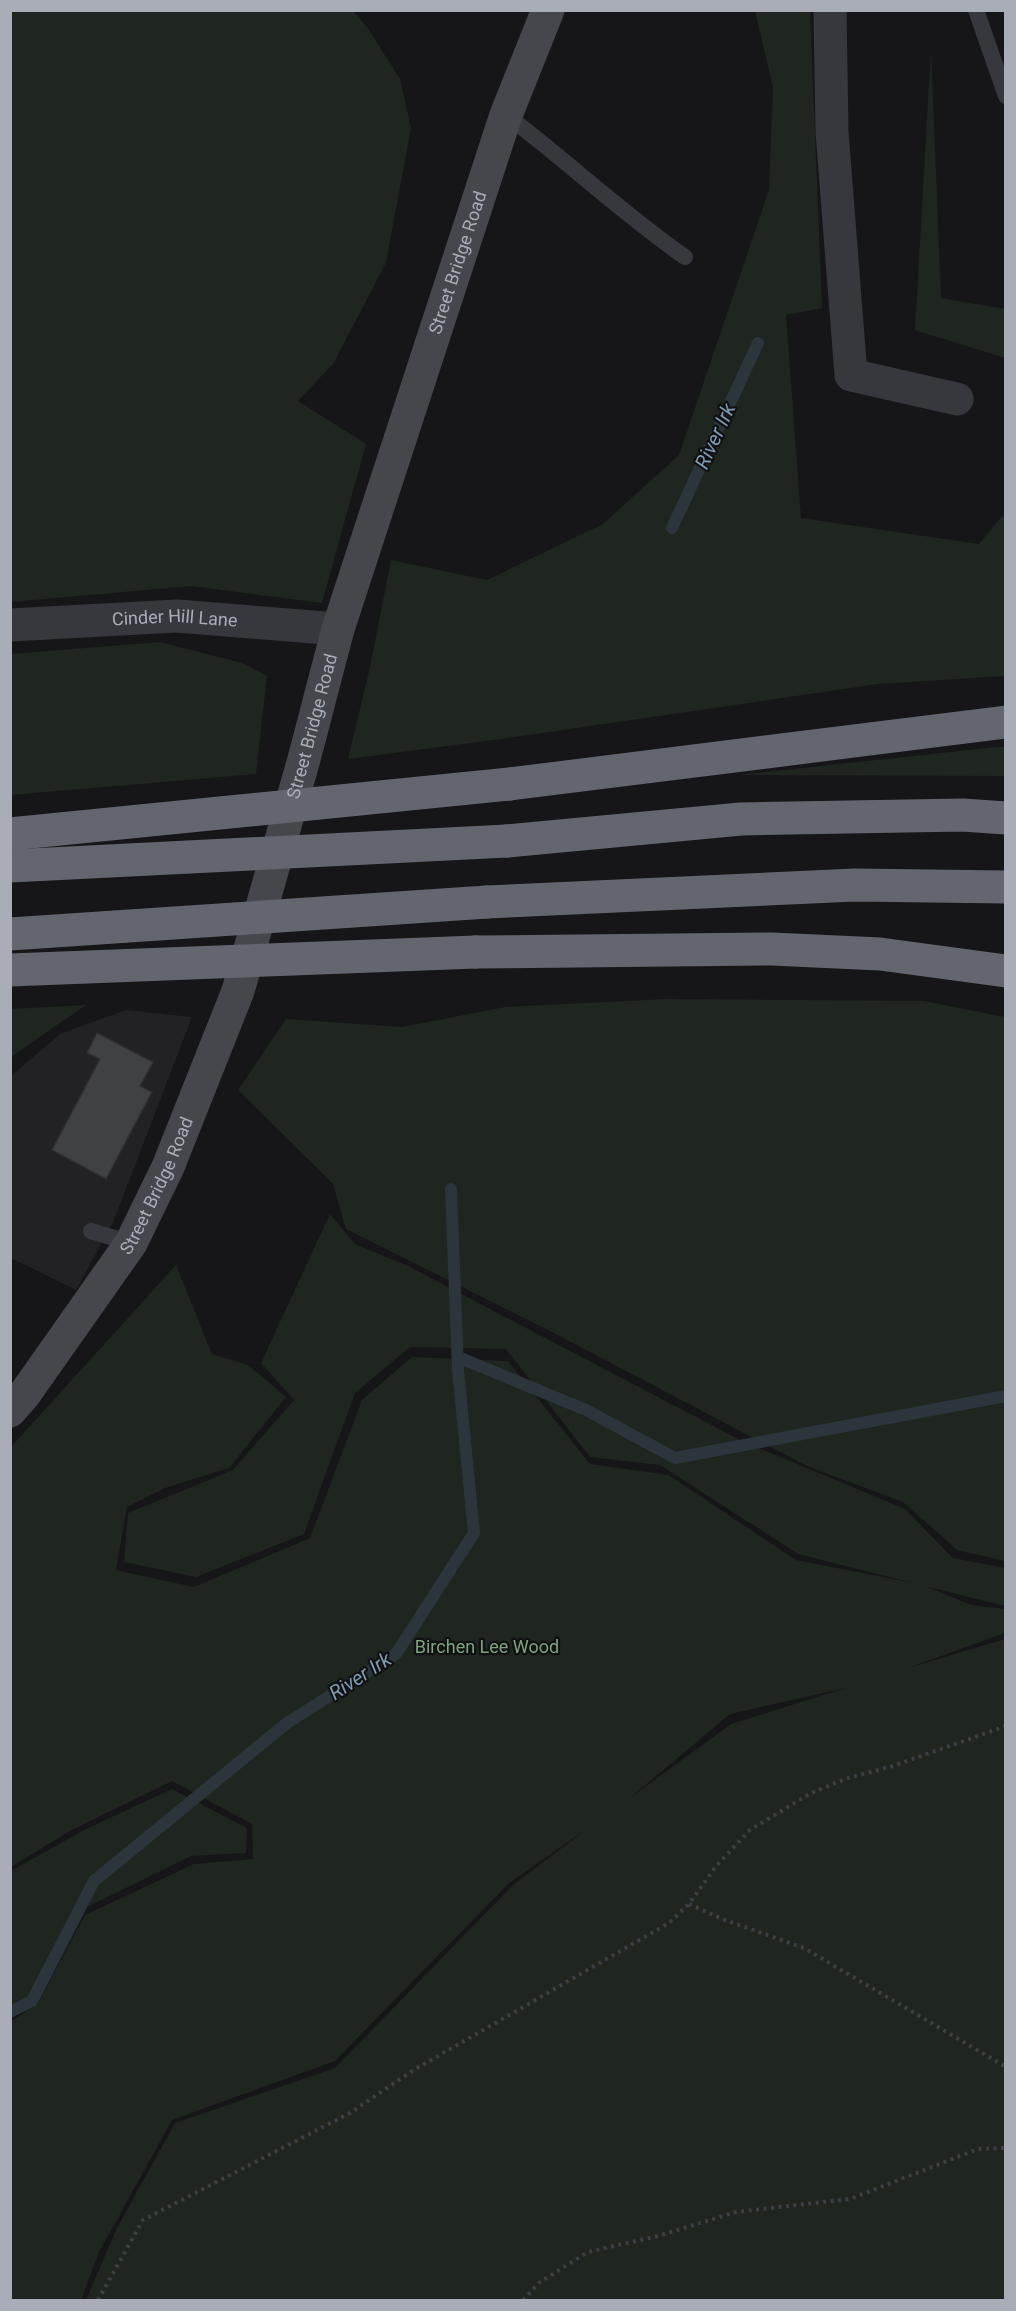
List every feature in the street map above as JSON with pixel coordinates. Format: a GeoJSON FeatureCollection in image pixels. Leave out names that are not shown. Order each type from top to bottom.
{"type":"FeatureCollection","features":[{"type":"Feature","properties":{"kind":"highway"},"geometry":{"type":"LineString","coordinates":[[10,834],[510,784],[1005,722]]}},
{"type":"Feature","properties":{"kind":"highway"},"geometry":{"type":"LineString","coordinates":[[10,866],[507,841],[741,819],[963,815],[1005,818]]}},
{"type":"Feature","properties":{"kind":"highway"},"geometry":{"type":"LineString","coordinates":[[10,933],[487,902],[855,885],[1005,887]]}},
{"type":"Feature","properties":{"kind":"highway"},"geometry":{"type":"LineString","coordinates":[[10,970],[476,952],[772,949],[880,954],[1005,971]]}},
{"type":"Feature","properties":{"kind":"main road","name":"Street Bridge Road"},"geometry":{"type":"LineString","coordinates":[[15,1398],[131,1243],[168,1167],[238,991],[304,759],[338,629],[506,115],[548,10]]}},
{"type":"Feature","properties":{"kind":"street"},"geometry":{"type":"LineString","coordinates":[[830,10],[831,132],[851,375],[957,399]]}},
{"type":"Feature","properties":{"kind":"street","name":"Cinder Hill Lane"},"geometry":{"type":"LineString","coordinates":[[10,625],[177,616],[338,629]]}},
{"type":"Feature","properties":{"kind":"lane"},"geometry":{"type":"LineString","coordinates":[[976,10],[1005,96]]}},
{"type":"Feature","properties":{"kind":"lane"},"geometry":{"type":"LineString","coordinates":[[506,115],[546,145],[642,227],[685,257]]}},
{"type":"Feature","properties":{"kind":"lane"},"geometry":{"type":"LineString","coordinates":[[91,1231],[131,1243]]}},
{"type":"Feature","properties":{"kind":"path"},"geometry":{"type":"LineString","coordinates":[[98,2301],[143,2220],[350,2113],[412,2071],[669,1923],[689,1904],[717,1865],[750,1830],[811,1793],[848,1778],[893,1766],[1005,1726]]}},
{"type":"Feature","properties":{"kind":"path"},"geometry":{"type":"LineString","coordinates":[[689,1904],[722,1919],[804,1948],[1005,2067]]}},
{"type":"Feature","properties":{"kind":"path"},"geometry":{"type":"LineString","coordinates":[[523,2301],[540,2282],[588,2252],[658,2236],[736,2212],[850,2199],[978,2149],[1005,2148]]}},
{"type":"Feature","properties":{"kind":"shaded area"},"geometry":{"type":"Polygon","coordinates":[[[126,1010],[192,1017],[114,1220],[76,1290],[11,1258],[10,1077],[60,1034],[126,1010]]]}},
{"type":"Feature","properties":{"kind":"green space"},"geometry":{"type":"Polygon","coordinates":[[[11,10],[353,11],[367,27],[400,79],[411,128],[386,263],[333,364],[298,401],[366,444],[322,603],[191,586],[11,602],[11,10]]]}},
{"type":"Feature","properties":{"kind":"green space"},"geometry":{"type":"Polygon","coordinates":[[[755,11],[810,11],[822,308],[786,315],[801,518],[979,544],[1002,516],[1005,517],[1005,676],[878,684],[348,759],[370,667],[391,560],[487,580],[603,524],[679,455],[769,190],[773,87],[755,11]]]}},
{"type":"Feature","properties":{"kind":"green space"},"geometry":{"type":"Polygon","coordinates":[[[931,49],[941,298],[1005,309],[1005,358],[915,330],[931,49]]]}},
{"type":"Feature","properties":{"kind":"green space"},"geometry":{"type":"Polygon","coordinates":[[[160,642],[242,663],[267,676],[256,774],[11,795],[11,654],[160,642]]]}},
{"type":"Feature","properties":{"kind":"green space"},"geometry":{"type":"Polygon","coordinates":[[[1005,747],[1005,776],[738,775],[1005,747]]]}},
{"type":"Feature","properties":{"kind":"green space"},"geometry":{"type":"Polygon","coordinates":[[[667,999],[924,1001],[1005,1017],[1005,1561],[957,1550],[903,1502],[807,1466],[552,1332],[346,1229],[333,1184],[238,1090],[286,1019],[402,1027],[505,1007],[667,999]]]}},
{"type":"Feature","properties":{"kind":"green space"},"geometry":{"type":"Polygon","coordinates":[[[86,1005],[11,1057],[11,1009],[86,1005]]]}},
{"type":"Feature","properties":{"kind":"green space","name":"Birchen Lee Wood"},"geometry":{"type":"Polygon","coordinates":[[[330,1214],[355,1244],[408,1266],[742,1441],[905,1509],[953,1558],[1005,1568],[1005,1606],[925,1586],[971,1605],[1005,1609],[1005,1633],[908,1668],[1005,1639],[1005,2300],[86,2300],[117,2228],[175,2123],[335,2068],[514,1884],[591,1826],[509,1883],[335,2061],[172,2120],[99,2252],[81,2300],[11,2300],[11,2022],[38,2003],[85,1915],[194,1864],[253,1859],[252,1824],[172,1781],[68,1832],[11,1867],[11,1447],[176,1265],[212,1354],[248,1365],[286,1397],[229,1468],[165,1488],[127,1507],[116,1570],[194,1587],[310,1538],[362,1400],[412,1357],[508,1361],[590,1464],[668,1475],[796,1560],[913,1583],[798,1554],[660,1465],[590,1457],[506,1349],[410,1347],[355,1393],[304,1534],[196,1577],[124,1562],[128,1513],[233,1470],[294,1400],[261,1363],[330,1214]],[[846,1688],[730,1714],[630,1798],[731,1724],[846,1688]]]}},
{"type":"Feature","properties":{"kind":"green space"},"geometry":{"type":"Polygon","coordinates":[[[172,1789],[247,1828],[246,1853],[191,1856],[81,1910],[35,1998],[11,2014],[11,1871],[86,1829],[172,1789]]]}},
{"type":"Feature","properties":{"kind":"building"},"geometry":{"type":"Polygon","coordinates":[[[97,1033],[153,1062],[140,1086],[152,1092],[106,1179],[52,1150],[100,1059],[87,1053],[97,1033]]]}},
{"type":"Feature","properties":{"kind":"waterway","name":"River Irk"},"geometry":{"type":"LineString","coordinates":[[672,528],[758,343]]}},
{"type":"Feature","properties":{"kind":"waterway","name":"River Irk"},"geometry":{"type":"LineString","coordinates":[[10,2012],[32,2001],[94,1881],[287,1723],[396,1654],[474,1533],[458,1370],[451,1189]]}},
{"type":"Feature","properties":{"kind":"waterway"},"geometry":{"type":"LineString","coordinates":[[458,1357],[586,1410],[675,1458],[1006,1396]]}}]}
